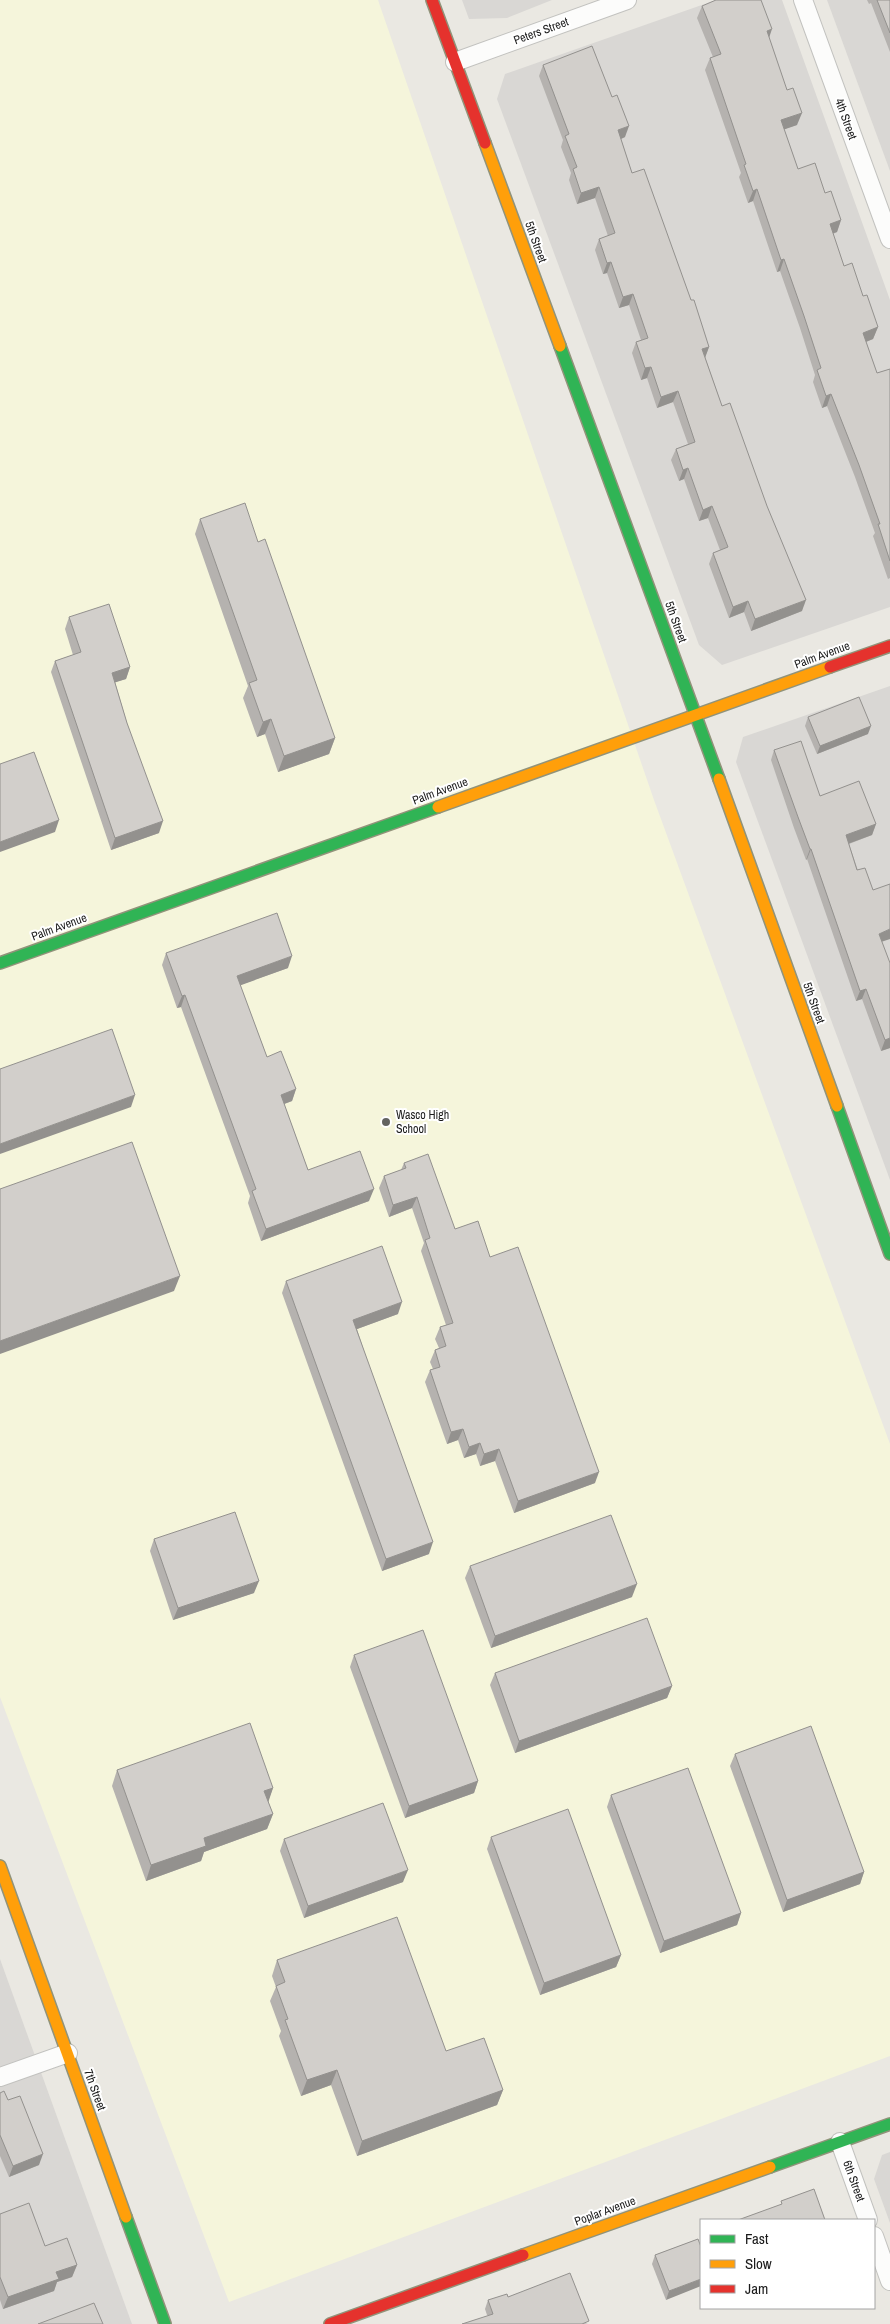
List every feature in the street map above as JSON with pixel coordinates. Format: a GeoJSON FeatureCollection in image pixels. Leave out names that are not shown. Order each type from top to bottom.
{"type":"FeatureCollection","features":[{"type":"Feature","properties":{"kind":"street","name":"5th Street"},"geometry":{"type":"LineString","coordinates":[[432,0],[696,715],[890,1254]]}},
{"type":"Feature","properties":{"kind":"street","name":"Peters Street"},"geometry":{"type":"LineString","coordinates":[[455,62],[627,0]]}},
{"type":"Feature","properties":{"kind":"street","name":"4th Street"},"geometry":{"type":"LineString","coordinates":[[802,0],[890,239]]}},
{"type":"Feature","properties":{"kind":"street","name":"Palm Avenue"},"geometry":{"type":"LineString","coordinates":[[0,963],[890,646]]}},
{"type":"Feature","properties":{"kind":"street","name":"7th Street"},"geometry":{"type":"LineString","coordinates":[[0,1866],[165,2324]]}},
{"type":"Feature","properties":{"kind":"street"},"geometry":{"type":"LineString","coordinates":[[0,2077],[68,2053]]}},
{"type":"Feature","properties":{"kind":"street","name":"Poplar Avenue"},"geometry":{"type":"LineString","coordinates":[[330,2324],[890,2124]]}},
{"type":"Feature","properties":{"kind":"street","name":"6th Street"},"geometry":{"type":"LineString","coordinates":[[840,2142],[868,2219]]}},
{"type":"Feature","properties":{"kind":"street"},"geometry":{"type":"LineString","coordinates":[[875,2239],[890,2281]]}},
{"type":"Feature","properties":{"kind":"shaded area","name":"Wasco High School"},"geometry":{"type":"Polygon","coordinates":[[[0,0],[378,0],[654,800],[890,1444],[890,2056],[229,2302],[0,1697],[0,0]]]}},
{"type":"Feature","properties":{"kind":"shaded area"},"geometry":{"type":"Polygon","coordinates":[[[462,0],[552,0],[507,18],[469,19],[462,0]]]}},
{"type":"Feature","properties":{"kind":"shaded area"},"geometry":{"type":"Polygon","coordinates":[[[716,0],[782,0],[890,300],[890,607],[722,665],[699,645],[497,99],[505,74],[716,0]]]}},
{"type":"Feature","properties":{"kind":"shaded area"},"geometry":{"type":"Polygon","coordinates":[[[827,0],[890,0],[890,171],[827,0]]]}},
{"type":"Feature","properties":{"kind":"shaded area"},"geometry":{"type":"Polygon","coordinates":[[[890,686],[890,1180],[736,762],[743,737],[890,686]]]}},
{"type":"Feature","properties":{"kind":"shaded area"},"geometry":{"type":"Polygon","coordinates":[[[0,1959],[132,2324],[0,2324],[0,1959]]]}},
{"type":"Feature","properties":{"kind":"shaded area"},"geometry":{"type":"Polygon","coordinates":[[[890,2152],[890,2223],[874,2179],[882,2155],[890,2152]]]}},
{"type":"Feature","properties":{"kind":"building"},"geometry":{"type":"Polygon","coordinates":[[[716,0],[761,0],[772,29],[767,31],[787,90],[793,88],[802,113],[781,120],[798,169],[815,163],[825,193],[831,191],[841,220],[830,224],[844,266],[852,263],[863,296],[867,295],[878,327],[863,333],[877,373],[890,369],[890,561],[878,524],[880,524],[859,465],[831,394],[826,396],[817,370],[821,368],[804,316],[784,259],[781,260],[757,189],[753,191],[744,165],[746,164],[710,58],[721,54],[702,6],[716,0]]]}},
{"type":"Feature","properties":{"kind":"building"},"geometry":{"type":"Polygon","coordinates":[[[877,0],[890,0],[890,33],[877,0]]]}},
{"type":"Feature","properties":{"kind":"building"},"geometry":{"type":"Polygon","coordinates":[[[592,46],[612,97],[617,95],[629,126],[618,130],[632,173],[644,169],[691,300],[694,300],[709,347],[702,349],[722,406],[730,403],[767,506],[806,600],[755,619],[748,601],[733,607],[713,553],[728,547],[712,506],[703,510],[688,468],[683,470],[676,449],[695,442],[678,391],[661,397],[651,367],[645,368],[636,342],[648,338],[633,294],[623,297],[611,262],[607,263],[599,239],[615,233],[599,187],[581,193],[573,169],[577,167],[565,136],[569,134],[543,65],[592,46]]]}},
{"type":"Feature","properties":{"kind":"building"},"geometry":{"type":"Polygon","coordinates":[[[245,503],[258,542],[265,539],[335,738],[284,756],[271,719],[263,722],[249,683],[257,680],[200,519],[245,503]]]}},
{"type":"Feature","properties":{"kind":"building"},"geometry":{"type":"Polygon","coordinates":[[[109,604],[130,667],[112,673],[127,723],[163,821],[115,838],[55,661],[81,652],[69,617],[109,604]]]}},
{"type":"Feature","properties":{"kind":"building"},"geometry":{"type":"Polygon","coordinates":[[[859,697],[871,726],[820,746],[808,717],[859,697]]]}},
{"type":"Feature","properties":{"kind":"building"},"geometry":{"type":"Polygon","coordinates":[[[801,741],[820,796],[859,781],[876,824],[846,835],[857,870],[865,868],[873,890],[890,884],[890,929],[879,934],[890,963],[890,1038],[885,1040],[866,989],[860,991],[811,849],[774,750],[801,741]]]}},
{"type":"Feature","properties":{"kind":"building"},"geometry":{"type":"Polygon","coordinates":[[[34,752],[59,820],[0,842],[0,764],[34,752]]]}},
{"type":"Feature","properties":{"kind":"building"},"geometry":{"type":"Polygon","coordinates":[[[277,913],[292,956],[237,976],[267,1057],[281,1051],[296,1089],[281,1095],[308,1170],[360,1151],[374,1189],[266,1229],[252,1191],[256,1189],[185,995],[182,996],[166,953],[277,913]]]}},
{"type":"Feature","properties":{"kind":"building"},"geometry":{"type":"Polygon","coordinates":[[[112,1029],[135,1095],[0,1144],[0,1069],[112,1029]]]}},
{"type":"Feature","properties":{"kind":"building"},"geometry":{"type":"Polygon","coordinates":[[[132,1142],[180,1276],[0,1341],[0,1189],[132,1142]]]}},
{"type":"Feature","properties":{"kind":"building"},"geometry":{"type":"Polygon","coordinates":[[[428,1154],[455,1229],[478,1221],[490,1257],[518,1247],[599,1472],[518,1501],[499,1449],[484,1454],[480,1443],[469,1447],[463,1429],[451,1432],[430,1370],[440,1367],[435,1350],[446,1346],[440,1327],[453,1323],[425,1240],[430,1238],[417,1197],[393,1205],[384,1176],[406,1168],[404,1163],[428,1154]]]}},
{"type":"Feature","properties":{"kind":"building"},"geometry":{"type":"Polygon","coordinates":[[[382,1246],[402,1302],[353,1320],[433,1542],[386,1559],[286,1281],[382,1246]]]}},
{"type":"Feature","properties":{"kind":"building"},"geometry":{"type":"Polygon","coordinates":[[[235,1512],[259,1581],[178,1608],[154,1539],[235,1512]]]}},
{"type":"Feature","properties":{"kind":"building"},"geometry":{"type":"Polygon","coordinates":[[[611,1515],[637,1584],[495,1636],[470,1566],[611,1515]]]}},
{"type":"Feature","properties":{"kind":"building"},"geometry":{"type":"Polygon","coordinates":[[[647,1618],[672,1686],[519,1741],[495,1673],[647,1618]]]}},
{"type":"Feature","properties":{"kind":"building"},"geometry":{"type":"Polygon","coordinates":[[[423,1630],[478,1781],[409,1806],[354,1655],[423,1630]]]}},
{"type":"Feature","properties":{"kind":"building"},"geometry":{"type":"Polygon","coordinates":[[[250,1723],[273,1788],[264,1791],[273,1814],[204,1838],[206,1846],[151,1865],[117,1770],[250,1723]]]}},
{"type":"Feature","properties":{"kind":"building"},"geometry":{"type":"Polygon","coordinates":[[[811,1726],[864,1872],[787,1900],[735,1754],[811,1726]]]}},
{"type":"Feature","properties":{"kind":"building"},"geometry":{"type":"Polygon","coordinates":[[[688,1768],[741,1913],[664,1941],[611,1795],[688,1768]]]}},
{"type":"Feature","properties":{"kind":"building"},"geometry":{"type":"Polygon","coordinates":[[[383,1803],[408,1870],[308,1906],[284,1839],[383,1803]]]}},
{"type":"Feature","properties":{"kind":"building"},"geometry":{"type":"Polygon","coordinates":[[[568,1809],[621,1955],[544,1983],[491,1837],[568,1809]]]}},
{"type":"Feature","properties":{"kind":"building"},"geometry":{"type":"Polygon","coordinates":[[[397,1917],[446,2051],[484,2038],[503,2090],[362,2141],[337,2070],[307,2080],[285,2020],[288,2019],[276,1986],[285,1982],[277,1960],[397,1917]]]}},
{"type":"Feature","properties":{"kind":"building"},"geometry":{"type":"Polygon","coordinates":[[[4,2091],[8,2100],[20,2096],[43,2154],[13,2166],[0,2135],[0,2093],[4,2091]]]}},
{"type":"Feature","properties":{"kind":"building"},"geometry":{"type":"Polygon","coordinates":[[[814,2189],[825,2219],[741,2219],[782,2204],[781,2201],[814,2189]]]}},
{"type":"Feature","properties":{"kind":"building"},"geometry":{"type":"Polygon","coordinates":[[[29,2203],[45,2246],[67,2238],[77,2265],[56,2272],[59,2279],[8,2297],[0,2277],[0,2214],[29,2203]]]}},
{"type":"Feature","properties":{"kind":"building"},"geometry":{"type":"Polygon","coordinates":[[[698,2239],[700,2244],[700,2279],[669,2291],[655,2255],[698,2239]]]}},
{"type":"Feature","properties":{"kind":"building"},"geometry":{"type":"Polygon","coordinates":[[[570,2273],[589,2321],[582,2324],[462,2324],[493,2314],[488,2300],[507,2294],[508,2297],[570,2273]]]}},
{"type":"Feature","properties":{"kind":"building"},"geometry":{"type":"Polygon","coordinates":[[[94,2303],[103,2324],[38,2324],[94,2303]]]}},
{"type":"Feature","properties":{"kind":"traffic: fast"},"geometry":{"type":"LineString","coordinates":[[560,346],[719,779]]}},
{"type":"Feature","properties":{"kind":"traffic: fast"},"geometry":{"type":"LineString","coordinates":[[0,963],[438,807]]}},
{"type":"Feature","properties":{"kind":"traffic: fast"},"geometry":{"type":"LineString","coordinates":[[837,1106],[890,1254]]}},
{"type":"Feature","properties":{"kind":"traffic: fast"},"geometry":{"type":"LineString","coordinates":[[770,2167],[890,2124]]}},
{"type":"Feature","properties":{"kind":"traffic: fast"},"geometry":{"type":"LineString","coordinates":[[126,2217],[165,2324]]}},
{"type":"Feature","properties":{"kind":"traffic: slow"},"geometry":{"type":"LineString","coordinates":[[485,143],[560,346]]}},
{"type":"Feature","properties":{"kind":"traffic: slow"},"geometry":{"type":"LineString","coordinates":[[438,807],[830,667]]}},
{"type":"Feature","properties":{"kind":"traffic: slow"},"geometry":{"type":"LineString","coordinates":[[719,779],[837,1106]]}},
{"type":"Feature","properties":{"kind":"traffic: slow"},"geometry":{"type":"LineString","coordinates":[[0,1866],[126,2217]]}},
{"type":"Feature","properties":{"kind":"traffic: slow"},"geometry":{"type":"LineString","coordinates":[[523,2255],[770,2167]]}},
{"type":"Feature","properties":{"kind":"traffic: jam"},"geometry":{"type":"LineString","coordinates":[[432,0],[485,143]]}},
{"type":"Feature","properties":{"kind":"traffic: jam"},"geometry":{"type":"LineString","coordinates":[[830,667],[890,646]]}},
{"type":"Feature","properties":{"kind":"traffic: jam"},"geometry":{"type":"LineString","coordinates":[[330,2324],[523,2255]]}},
{"type":"Feature","properties":{"kind":"place","name":"Wasco High School"},"geometry":{"type":"Point","coordinates":[386,1122]}}]}
